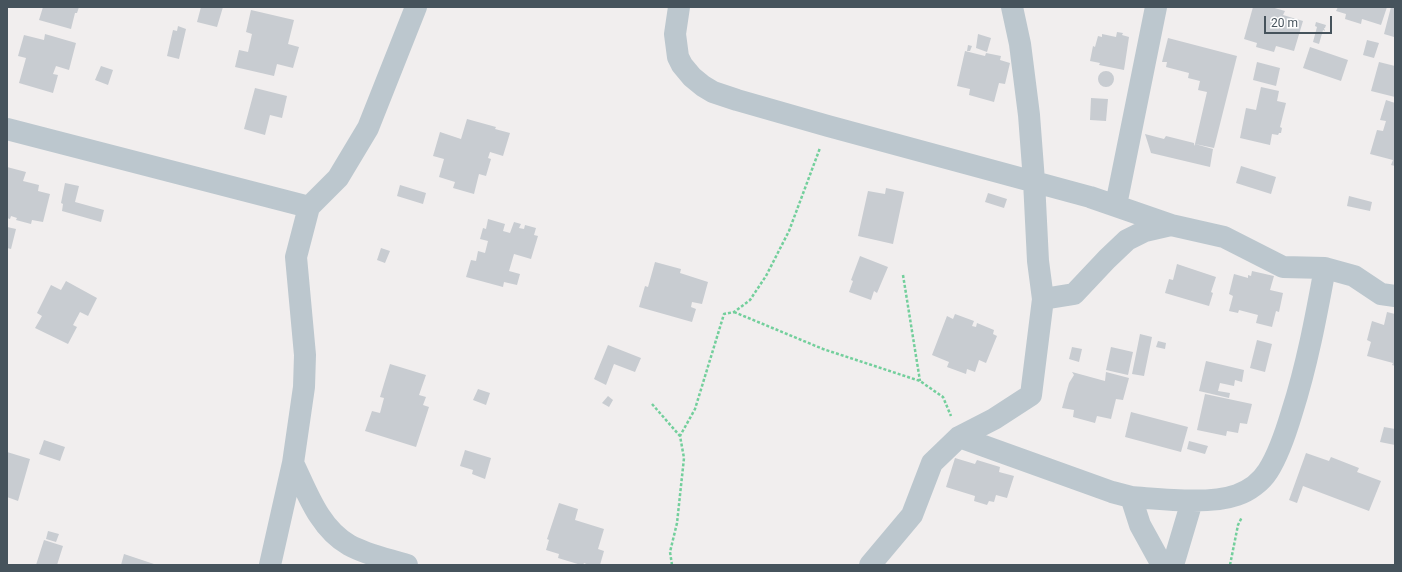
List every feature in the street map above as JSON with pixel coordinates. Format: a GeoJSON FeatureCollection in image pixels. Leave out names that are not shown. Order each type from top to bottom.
{"type":"FeatureCollection","features":[{"type":"Feature","properties":{"kind":"street"},"geometry":{"type":"LineString","coordinates":[[270,565],[293,462],[304,387],[305,355],[296,256],[309,207],[338,178],[368,128],[416,7]]}},
{"type":"Feature","properties":{"kind":"street"},"geometry":{"type":"LineString","coordinates":[[679,7],[675,34],[678,57],[687,71],[703,86],[713,92],[828,126],[1034,181],[1116,205],[1171,225],[1224,237],[1283,267],[1325,268],[1354,276],[1381,294],[1395,296]]}},
{"type":"Feature","properties":{"kind":"street"},"geometry":{"type":"LineString","coordinates":[[870,565],[912,516],[932,463],[959,437],[994,419],[1031,395],[1043,299],[1038,261],[1029,115],[1020,44],[1012,7]]}},
{"type":"Feature","properties":{"kind":"street"},"geometry":{"type":"LineString","coordinates":[[1116,205],[1156,7]]}},
{"type":"Feature","properties":{"kind":"street"},"geometry":{"type":"LineString","coordinates":[[7,129],[309,207]]}},
{"type":"Feature","properties":{"kind":"street"},"geometry":{"type":"LineString","coordinates":[[1043,299],[1074,294],[1127,240],[1144,231],[1171,225]]}},
{"type":"Feature","properties":{"kind":"street"},"geometry":{"type":"LineString","coordinates":[[959,437],[1112,492],[1131,497],[1192,501],[1228,498],[1237,495],[1254,485],[1268,471],[1287,428],[1302,381],[1325,268]]}},
{"type":"Feature","properties":{"kind":"street"},"geometry":{"type":"LineString","coordinates":[[293,462],[316,513],[333,534],[349,545],[368,553],[407,565]]}},
{"type":"Feature","properties":{"kind":"street"},"geometry":{"type":"LineString","coordinates":[[1131,497],[1140,525],[1162,565]]}},
{"type":"Feature","properties":{"kind":"street"},"geometry":{"type":"LineString","coordinates":[[1173,565],[1192,501]]}},
{"type":"Feature","properties":{"kind":"path"},"geometry":{"type":"LineString","coordinates":[[680,436],[695,409],[724,314],[734,312],[750,300],[766,276],[789,231],[828,126]]}},
{"type":"Feature","properties":{"kind":"path"},"geometry":{"type":"LineString","coordinates":[[902,275],[920,381]]}},
{"type":"Feature","properties":{"kind":"path"},"geometry":{"type":"LineString","coordinates":[[734,312],[823,349],[920,381],[943,397],[959,437]]}},
{"type":"Feature","properties":{"kind":"path"},"geometry":{"type":"LineString","coordinates":[[652,404],[680,436],[684,458],[677,523],[670,552],[672,565]]}},
{"type":"Feature","properties":{"kind":"building"},"geometry":{"type":"Polygon","coordinates":[[[43,7],[79,7],[77,13],[75,13],[71,29],[39,20],[43,7]]]}},
{"type":"Feature","properties":{"kind":"building"},"geometry":{"type":"Polygon","coordinates":[[[201,7],[223,7],[217,27],[197,22],[201,7]]]}},
{"type":"Feature","properties":{"kind":"building"},"geometry":{"type":"Polygon","coordinates":[[[1253,7],[1271,7],[1285,11],[1283,15],[1303,21],[1294,51],[1276,46],[1274,52],[1256,47],[1257,43],[1244,39],[1253,7]]]}},
{"type":"Feature","properties":{"kind":"building"},"geometry":{"type":"Polygon","coordinates":[[[1338,7],[1387,7],[1381,25],[1362,19],[1361,24],[1345,19],[1346,14],[1336,11],[1338,7]]]}},
{"type":"Feature","properties":{"kind":"building"},"geometry":{"type":"Polygon","coordinates":[[[1391,7],[1395,7],[1394,37],[1384,34],[1391,7]]]}},
{"type":"Feature","properties":{"kind":"building"},"geometry":{"type":"Polygon","coordinates":[[[251,10],[294,20],[288,44],[299,47],[293,68],[277,64],[274,76],[235,67],[239,50],[248,52],[252,34],[246,32],[251,10]]]}},
{"type":"Feature","properties":{"kind":"building"},"geometry":{"type":"Polygon","coordinates":[[[1316,22],[1326,25],[1319,44],[1313,42],[1317,27],[1315,26],[1316,22]]]}},
{"type":"Feature","properties":{"kind":"building"},"geometry":{"type":"Polygon","coordinates":[[[178,26],[186,29],[179,59],[167,56],[173,30],[177,31],[178,26]]]}},
{"type":"Feature","properties":{"kind":"building"},"geometry":{"type":"Polygon","coordinates":[[[1117,32],[1123,33],[1122,35],[1129,37],[1124,70],[1099,65],[1100,63],[1090,61],[1093,46],[1095,47],[1098,36],[1102,37],[1102,34],[1116,37],[1117,32]]]}},
{"type":"Feature","properties":{"kind":"building"},"geometry":{"type":"Polygon","coordinates":[[[45,34],[76,43],[69,70],[56,66],[53,74],[58,75],[53,93],[19,83],[26,58],[18,56],[24,35],[44,40],[45,34]]]}},
{"type":"Feature","properties":{"kind":"building"},"geometry":{"type":"Polygon","coordinates":[[[978,34],[991,38],[987,52],[976,48],[978,34]]]}},
{"type":"Feature","properties":{"kind":"building"},"geometry":{"type":"Polygon","coordinates":[[[1168,38],[1237,56],[1214,148],[1195,144],[1207,92],[1198,90],[1200,81],[1188,78],[1189,73],[1166,67],[1167,62],[1162,62],[1168,38]]]}},
{"type":"Feature","properties":{"kind":"building"},"geometry":{"type":"Polygon","coordinates":[[[1367,40],[1379,43],[1374,58],[1363,55],[1367,40]]]}},
{"type":"Feature","properties":{"kind":"building"},"geometry":{"type":"Polygon","coordinates":[[[968,45],[972,46],[970,51],[967,51],[968,45]]]}},
{"type":"Feature","properties":{"kind":"building"},"geometry":{"type":"Polygon","coordinates":[[[1310,47],[1348,60],[1341,81],[1303,68],[1310,47]]]}},
{"type":"Feature","properties":{"kind":"building"},"geometry":{"type":"Polygon","coordinates":[[[965,51],[985,56],[986,53],[1001,56],[1000,60],[1010,63],[1005,84],[999,83],[994,102],[969,95],[970,89],[957,86],[965,51]]]}},
{"type":"Feature","properties":{"kind":"building"},"geometry":{"type":"Polygon","coordinates":[[[1257,62],[1280,68],[1276,86],[1253,80],[1257,62]]]}},
{"type":"Feature","properties":{"kind":"building"},"geometry":{"type":"Polygon","coordinates":[[[1379,62],[1395,66],[1395,97],[1371,91],[1379,62]]]}},
{"type":"Feature","properties":{"kind":"building"},"geometry":{"type":"Polygon","coordinates":[[[101,66],[113,70],[108,85],[95,80],[101,66]]]}},
{"type":"Feature","properties":{"kind":"building"},"geometry":{"type":"Polygon","coordinates":[[[1106,71],[1113,76],[1114,79],[1109,86],[1106,87],[1099,82],[1098,79],[1103,72],[1106,71]]]}},
{"type":"Feature","properties":{"kind":"building"},"geometry":{"type":"Polygon","coordinates":[[[1261,87],[1279,91],[1277,101],[1286,103],[1280,127],[1282,128],[1281,133],[1278,135],[1272,134],[1270,145],[1240,138],[1246,108],[1256,110],[1261,87]]]}},
{"type":"Feature","properties":{"kind":"building"},"geometry":{"type":"Polygon","coordinates":[[[255,88],[287,96],[282,118],[270,115],[265,135],[244,129],[255,88]]]}},
{"type":"Feature","properties":{"kind":"building"},"geometry":{"type":"Polygon","coordinates":[[[1091,98],[1108,99],[1106,121],[1090,120],[1091,98]]]}},
{"type":"Feature","properties":{"kind":"building"},"geometry":{"type":"Polygon","coordinates":[[[1386,100],[1395,103],[1395,166],[1391,165],[1393,160],[1370,154],[1377,130],[1383,131],[1386,121],[1380,120],[1386,100]]]}},
{"type":"Feature","properties":{"kind":"building"},"geometry":{"type":"Polygon","coordinates":[[[467,119],[496,127],[495,129],[510,133],[503,156],[490,152],[488,158],[491,159],[486,176],[479,174],[474,194],[453,188],[455,182],[439,177],[444,159],[433,156],[440,132],[461,139],[467,119]]]}},
{"type":"Feature","properties":{"kind":"building"},"geometry":{"type":"Polygon","coordinates":[[[1145,134],[1164,139],[1166,136],[1194,143],[1194,146],[1195,144],[1213,149],[1210,167],[1151,153],[1145,134]]]}},
{"type":"Feature","properties":{"kind":"building"},"geometry":{"type":"Polygon","coordinates":[[[1241,166],[1276,177],[1271,194],[1236,183],[1241,166]]]}},
{"type":"Feature","properties":{"kind":"building"},"geometry":{"type":"Polygon","coordinates":[[[7,167],[26,172],[23,181],[39,185],[38,191],[50,194],[43,222],[32,220],[31,224],[16,220],[17,218],[11,216],[10,219],[7,218],[7,167]]]}},
{"type":"Feature","properties":{"kind":"building"},"geometry":{"type":"Polygon","coordinates":[[[65,183],[79,186],[75,202],[104,210],[101,222],[62,211],[63,204],[61,203],[65,183]]]}},
{"type":"Feature","properties":{"kind":"building"},"geometry":{"type":"Polygon","coordinates":[[[400,185],[426,193],[423,204],[397,196],[400,185]]]}},
{"type":"Feature","properties":{"kind":"building"},"geometry":{"type":"Polygon","coordinates":[[[886,188],[904,192],[893,244],[858,236],[868,191],[885,194],[886,188]]]}},
{"type":"Feature","properties":{"kind":"building"},"geometry":{"type":"Polygon","coordinates":[[[988,193],[1007,199],[1004,208],[985,202],[988,193]]]}},
{"type":"Feature","properties":{"kind":"building"},"geometry":{"type":"Polygon","coordinates":[[[1349,196],[1372,202],[1370,211],[1347,206],[1349,196]]]}},
{"type":"Feature","properties":{"kind":"building"},"geometry":{"type":"Polygon","coordinates":[[[488,219],[505,224],[503,231],[510,233],[514,222],[521,224],[519,228],[524,229],[525,225],[536,228],[534,235],[538,236],[531,259],[514,254],[509,271],[520,274],[517,285],[504,282],[503,287],[466,277],[471,260],[476,261],[478,251],[485,253],[488,241],[480,239],[483,228],[486,229],[488,219]]]}},
{"type":"Feature","properties":{"kind":"building"},"geometry":{"type":"Polygon","coordinates":[[[7,227],[16,229],[11,249],[7,248],[7,227]]]}},
{"type":"Feature","properties":{"kind":"building"},"geometry":{"type":"Polygon","coordinates":[[[381,248],[390,251],[385,263],[377,260],[381,248]]]}},
{"type":"Feature","properties":{"kind":"building"},"geometry":{"type":"Polygon","coordinates":[[[860,256],[888,267],[877,293],[874,291],[871,300],[849,292],[853,281],[851,280],[860,256]]]}},
{"type":"Feature","properties":{"kind":"building"},"geometry":{"type":"Polygon","coordinates":[[[655,262],[681,269],[680,273],[708,282],[702,304],[692,302],[691,307],[696,309],[692,322],[639,307],[645,286],[648,287],[655,262]]]}},
{"type":"Feature","properties":{"kind":"building"},"geometry":{"type":"Polygon","coordinates":[[[1177,264],[1216,277],[1211,292],[1213,293],[1209,306],[1165,293],[1169,279],[1173,280],[1177,264]]]}},
{"type":"Feature","properties":{"kind":"building"},"geometry":{"type":"Polygon","coordinates":[[[1252,271],[1274,276],[1270,290],[1283,293],[1279,312],[1276,311],[1272,327],[1256,323],[1258,315],[1239,310],[1238,313],[1229,311],[1233,296],[1229,294],[1234,274],[1248,278],[1248,275],[1251,276],[1252,271]]]}},
{"type":"Feature","properties":{"kind":"building"},"geometry":{"type":"Polygon","coordinates":[[[66,281],[97,298],[88,316],[80,312],[73,325],[77,327],[68,344],[35,328],[42,316],[37,313],[51,285],[61,290],[66,281]]]}},
{"type":"Feature","properties":{"kind":"building"},"geometry":{"type":"Polygon","coordinates":[[[1387,312],[1395,314],[1395,366],[1392,365],[1393,363],[1367,356],[1371,342],[1367,340],[1372,321],[1384,325],[1387,312]]]}},
{"type":"Feature","properties":{"kind":"building"},"geometry":{"type":"Polygon","coordinates":[[[955,314],[974,321],[972,326],[976,327],[977,323],[994,330],[993,334],[997,336],[986,363],[979,360],[975,372],[967,369],[966,374],[947,367],[949,362],[932,355],[947,316],[953,319],[955,314]]]}},
{"type":"Feature","properties":{"kind":"building"},"geometry":{"type":"Polygon","coordinates":[[[1140,334],[1152,337],[1144,376],[1132,374],[1140,334]]]}},
{"type":"Feature","properties":{"kind":"building"},"geometry":{"type":"Polygon","coordinates":[[[1257,340],[1272,344],[1265,372],[1250,368],[1257,340]]]}},
{"type":"Feature","properties":{"kind":"building"},"geometry":{"type":"Polygon","coordinates":[[[1158,341],[1166,343],[1165,349],[1156,347],[1158,341]]]}},
{"type":"Feature","properties":{"kind":"building"},"geometry":{"type":"Polygon","coordinates":[[[608,345],[641,358],[635,372],[614,364],[606,385],[594,379],[608,345]]]}},
{"type":"Feature","properties":{"kind":"building"},"geometry":{"type":"Polygon","coordinates":[[[1072,347],[1082,349],[1079,362],[1069,359],[1072,347]]]}},
{"type":"Feature","properties":{"kind":"building"},"geometry":{"type":"Polygon","coordinates":[[[1111,347],[1133,352],[1128,375],[1106,370],[1111,347]]]}},
{"type":"Feature","properties":{"kind":"building"},"geometry":{"type":"Polygon","coordinates":[[[1206,361],[1244,370],[1242,382],[1235,380],[1234,386],[1220,383],[1218,391],[1230,393],[1229,398],[1199,391],[1206,361]]]}},
{"type":"Feature","properties":{"kind":"building"},"geometry":{"type":"Polygon","coordinates":[[[390,364],[426,375],[419,395],[426,397],[423,405],[429,407],[416,447],[365,431],[372,411],[380,413],[384,398],[380,397],[390,364]]]}},
{"type":"Feature","properties":{"kind":"building"},"geometry":{"type":"Polygon","coordinates":[[[1072,372],[1105,381],[1106,372],[1129,378],[1123,400],[1116,399],[1111,419],[1097,416],[1095,423],[1073,417],[1074,410],[1062,408],[1069,383],[1074,375],[1072,372]]]}},
{"type":"Feature","properties":{"kind":"building"},"geometry":{"type":"Polygon","coordinates":[[[478,389],[490,393],[486,405],[473,400],[478,389]]]}},
{"type":"Feature","properties":{"kind":"building"},"geometry":{"type":"Polygon","coordinates":[[[1205,394],[1252,404],[1247,424],[1240,423],[1238,433],[1227,431],[1226,436],[1197,430],[1205,394]]]}},
{"type":"Feature","properties":{"kind":"building"},"geometry":{"type":"Polygon","coordinates":[[[608,396],[613,400],[609,407],[602,403],[608,396]]]}},
{"type":"Feature","properties":{"kind":"building"},"geometry":{"type":"Polygon","coordinates":[[[1131,412],[1188,427],[1181,452],[1125,437],[1131,412]]]}},
{"type":"Feature","properties":{"kind":"building"},"geometry":{"type":"Polygon","coordinates":[[[1384,427],[1395,429],[1395,445],[1380,442],[1384,427]]]}},
{"type":"Feature","properties":{"kind":"building"},"geometry":{"type":"Polygon","coordinates":[[[44,440],[65,447],[60,461],[39,454],[44,440]]]}},
{"type":"Feature","properties":{"kind":"building"},"geometry":{"type":"Polygon","coordinates":[[[1189,441],[1208,446],[1205,454],[1187,449],[1189,441]]]}},
{"type":"Feature","properties":{"kind":"building"},"geometry":{"type":"Polygon","coordinates":[[[465,450],[491,458],[485,479],[472,474],[473,470],[460,466],[465,450]]]}},
{"type":"Feature","properties":{"kind":"building"},"geometry":{"type":"Polygon","coordinates":[[[7,452],[30,459],[18,501],[7,497],[7,452]]]}},
{"type":"Feature","properties":{"kind":"building"},"geometry":{"type":"Polygon","coordinates":[[[1306,453],[1329,461],[1331,457],[1359,468],[1357,472],[1381,481],[1369,511],[1303,486],[1297,503],[1289,500],[1306,453]]]}},
{"type":"Feature","properties":{"kind":"building"},"geometry":{"type":"Polygon","coordinates":[[[955,458],[975,464],[977,460],[1000,467],[999,472],[1014,476],[1007,498],[996,495],[994,502],[989,501],[987,505],[974,501],[975,496],[946,487],[955,458]]]}},
{"type":"Feature","properties":{"kind":"building"},"geometry":{"type":"Polygon","coordinates":[[[559,503],[578,509],[575,520],[604,529],[598,549],[604,551],[600,565],[589,565],[584,563],[581,565],[558,558],[559,554],[546,550],[549,540],[547,539],[559,503]]]}},
{"type":"Feature","properties":{"kind":"building"},"geometry":{"type":"Polygon","coordinates":[[[48,531],[59,534],[56,542],[46,539],[48,531]]]}},
{"type":"Feature","properties":{"kind":"building"},"geometry":{"type":"Polygon","coordinates":[[[44,540],[63,546],[57,565],[36,565],[44,540]]]}},
{"type":"Feature","properties":{"kind":"building"},"geometry":{"type":"Polygon","coordinates":[[[124,554],[157,565],[121,565],[124,554]]]}}]}
